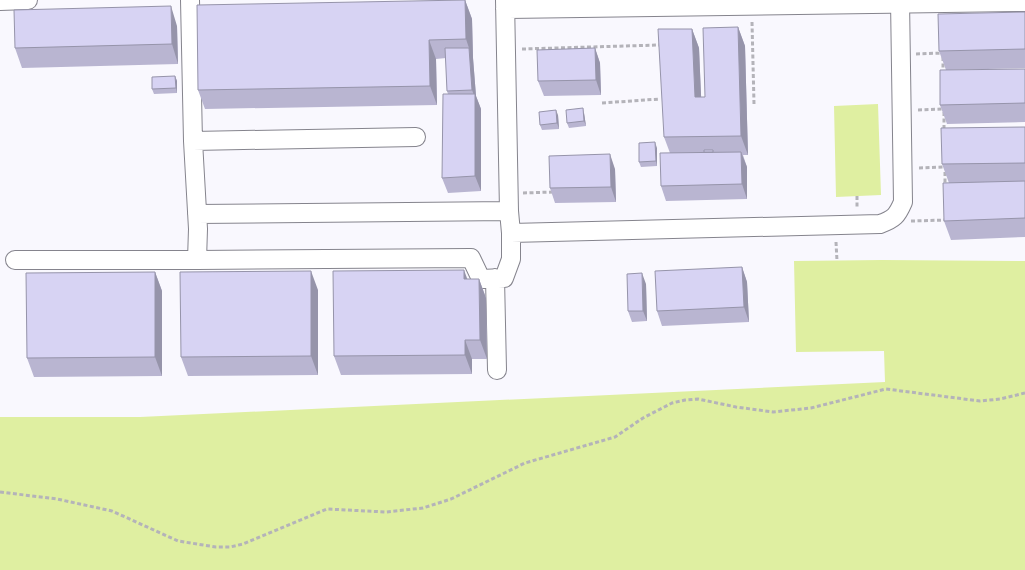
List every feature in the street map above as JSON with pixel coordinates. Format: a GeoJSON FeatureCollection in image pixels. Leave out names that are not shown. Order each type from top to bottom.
{"type":"FeatureCollection","features":[{"type":"Feature","properties":{"kind":"lane"},"geometry":{"type":"LineString","coordinates":[[0,1],[28,0]]}},
{"type":"Feature","properties":{"kind":"lane"},"geometry":{"type":"LineString","coordinates":[[190,0],[197,260]]}},
{"type":"Feature","properties":{"kind":"lane"},"geometry":{"type":"LineString","coordinates":[[511,232],[880,224],[892,220],[903,202],[900,2]]}},
{"type":"Feature","properties":{"kind":"lane"},"geometry":{"type":"LineString","coordinates":[[15,260],[471,258],[481,279],[504,278],[510,260],[511,232],[505,4],[751,6],[900,2],[1025,2]]}},
{"type":"Feature","properties":{"kind":"lane"},"geometry":{"type":"LineString","coordinates":[[193,141],[416,137]]}},
{"type":"Feature","properties":{"kind":"lane"},"geometry":{"type":"LineString","coordinates":[[197,214],[509,202]]}},
{"type":"Feature","properties":{"kind":"lane"},"geometry":{"type":"LineString","coordinates":[[495,278],[497,370]]}},
{"type":"Feature","properties":{"kind":"path"},"geometry":{"type":"LineString","coordinates":[[751,6],[754,104]]}},
{"type":"Feature","properties":{"kind":"path"},"geometry":{"type":"LineString","coordinates":[[506,49],[659,45]]}},
{"type":"Feature","properties":{"kind":"path"},"geometry":{"type":"LineString","coordinates":[[901,55],[944,54],[943,81]]}},
{"type":"Feature","properties":{"kind":"path"},"geometry":{"type":"LineString","coordinates":[[602,103],[660,99]]}},
{"type":"Feature","properties":{"kind":"path"},"geometry":{"type":"LineString","coordinates":[[944,100],[944,138]]}},
{"type":"Feature","properties":{"kind":"path"},"geometry":{"type":"LineString","coordinates":[[902,110],[945,109]]}},
{"type":"Feature","properties":{"kind":"path"},"geometry":{"type":"LineString","coordinates":[[904,169],[947,167],[945,193]]}},
{"type":"Feature","properties":{"kind":"path"},"geometry":{"type":"LineString","coordinates":[[509,202],[555,192]]}},
{"type":"Feature","properties":{"kind":"path"},"geometry":{"type":"LineString","coordinates":[[898,212],[912,221],[948,220],[946,211]]}},
{"type":"Feature","properties":{"kind":"path"},"geometry":{"type":"LineString","coordinates":[[0,492],[91,505],[133,519],[178,541],[216,548],[230,547],[244,544],[327,509],[386,512],[423,508],[451,499],[525,462],[615,437],[643,418],[672,403],[685,400],[698,399],[773,412],[811,408],[886,389],[980,400],[1000,399],[1025,393]]}},
{"type":"Feature","properties":{"kind":"green space"},"geometry":{"type":"Polygon","coordinates":[[[878,104],[881,195],[836,197],[834,106],[878,104]]]}},
{"type":"Feature","properties":{"kind":"green space"},"geometry":{"type":"Polygon","coordinates":[[[794,261],[1025,261],[1025,570],[0,570],[0,417],[140,417],[885,382],[884,351],[796,352],[794,261]]]}},
{"type":"Feature","properties":{"kind":"building"},"geometry":{"type":"Polygon","coordinates":[[[465,0],[466,39],[429,40],[430,86],[198,90],[197,5],[465,0]]]}},
{"type":"Feature","properties":{"kind":"building"},"geometry":{"type":"Polygon","coordinates":[[[171,6],[172,44],[15,48],[14,10],[171,6]]]}},
{"type":"Feature","properties":{"kind":"building"},"geometry":{"type":"Polygon","coordinates":[[[1025,12],[1025,49],[939,51],[938,14],[1025,12]]]}},
{"type":"Feature","properties":{"kind":"building"},"geometry":{"type":"Polygon","coordinates":[[[738,27],[741,136],[664,137],[658,29],[692,29],[695,97],[705,97],[703,28],[738,27]]]}},
{"type":"Feature","properties":{"kind":"building"},"geometry":{"type":"Polygon","coordinates":[[[445,48],[469,48],[472,90],[447,91],[445,48]]]}},
{"type":"Feature","properties":{"kind":"building"},"geometry":{"type":"Polygon","coordinates":[[[595,48],[596,80],[538,81],[537,50],[595,48]]]}},
{"type":"Feature","properties":{"kind":"building"},"geometry":{"type":"Polygon","coordinates":[[[1025,69],[1025,103],[940,105],[940,70],[1025,69]]]}},
{"type":"Feature","properties":{"kind":"building"},"geometry":{"type":"Polygon","coordinates":[[[175,76],[176,88],[152,89],[152,77],[175,76]]]}},
{"type":"Feature","properties":{"kind":"building"},"geometry":{"type":"Polygon","coordinates":[[[443,94],[475,94],[475,176],[442,178],[443,94]]]}},
{"type":"Feature","properties":{"kind":"building"},"geometry":{"type":"Polygon","coordinates":[[[583,108],[584,121],[567,123],[566,110],[583,108]]]}},
{"type":"Feature","properties":{"kind":"building"},"geometry":{"type":"Polygon","coordinates":[[[556,110],[557,123],[540,125],[539,112],[556,110]]]}},
{"type":"Feature","properties":{"kind":"building"},"geometry":{"type":"Polygon","coordinates":[[[1025,127],[1025,163],[942,164],[941,128],[1025,127]]]}},
{"type":"Feature","properties":{"kind":"building"},"geometry":{"type":"Polygon","coordinates":[[[655,142],[656,161],[639,162],[639,143],[655,142]]]}},
{"type":"Feature","properties":{"kind":"building"},"geometry":{"type":"Polygon","coordinates":[[[704,150],[713,150],[713,152],[704,152],[704,150]]]}},
{"type":"Feature","properties":{"kind":"building"},"geometry":{"type":"Polygon","coordinates":[[[741,152],[742,184],[661,186],[660,153],[741,152]]]}},
{"type":"Feature","properties":{"kind":"building"},"geometry":{"type":"Polygon","coordinates":[[[610,154],[611,187],[550,188],[549,156],[610,154]]]}},
{"type":"Feature","properties":{"kind":"building"},"geometry":{"type":"Polygon","coordinates":[[[1025,181],[1025,218],[944,221],[943,183],[1025,181]]]}},
{"type":"Feature","properties":{"kind":"building"},"geometry":{"type":"Polygon","coordinates":[[[742,267],[744,307],[657,311],[655,271],[742,267]]]}},
{"type":"Feature","properties":{"kind":"building"},"geometry":{"type":"Polygon","coordinates":[[[464,270],[464,279],[479,279],[480,340],[465,340],[465,355],[334,356],[333,271],[464,270]]]}},
{"type":"Feature","properties":{"kind":"building"},"geometry":{"type":"Polygon","coordinates":[[[311,271],[311,356],[181,357],[180,272],[311,271]]]}},
{"type":"Feature","properties":{"kind":"building"},"geometry":{"type":"Polygon","coordinates":[[[155,272],[155,357],[27,358],[26,273],[155,272]]]}},
{"type":"Feature","properties":{"kind":"building"},"geometry":{"type":"Polygon","coordinates":[[[642,273],[643,311],[628,311],[627,274],[642,273]]]}}]}
